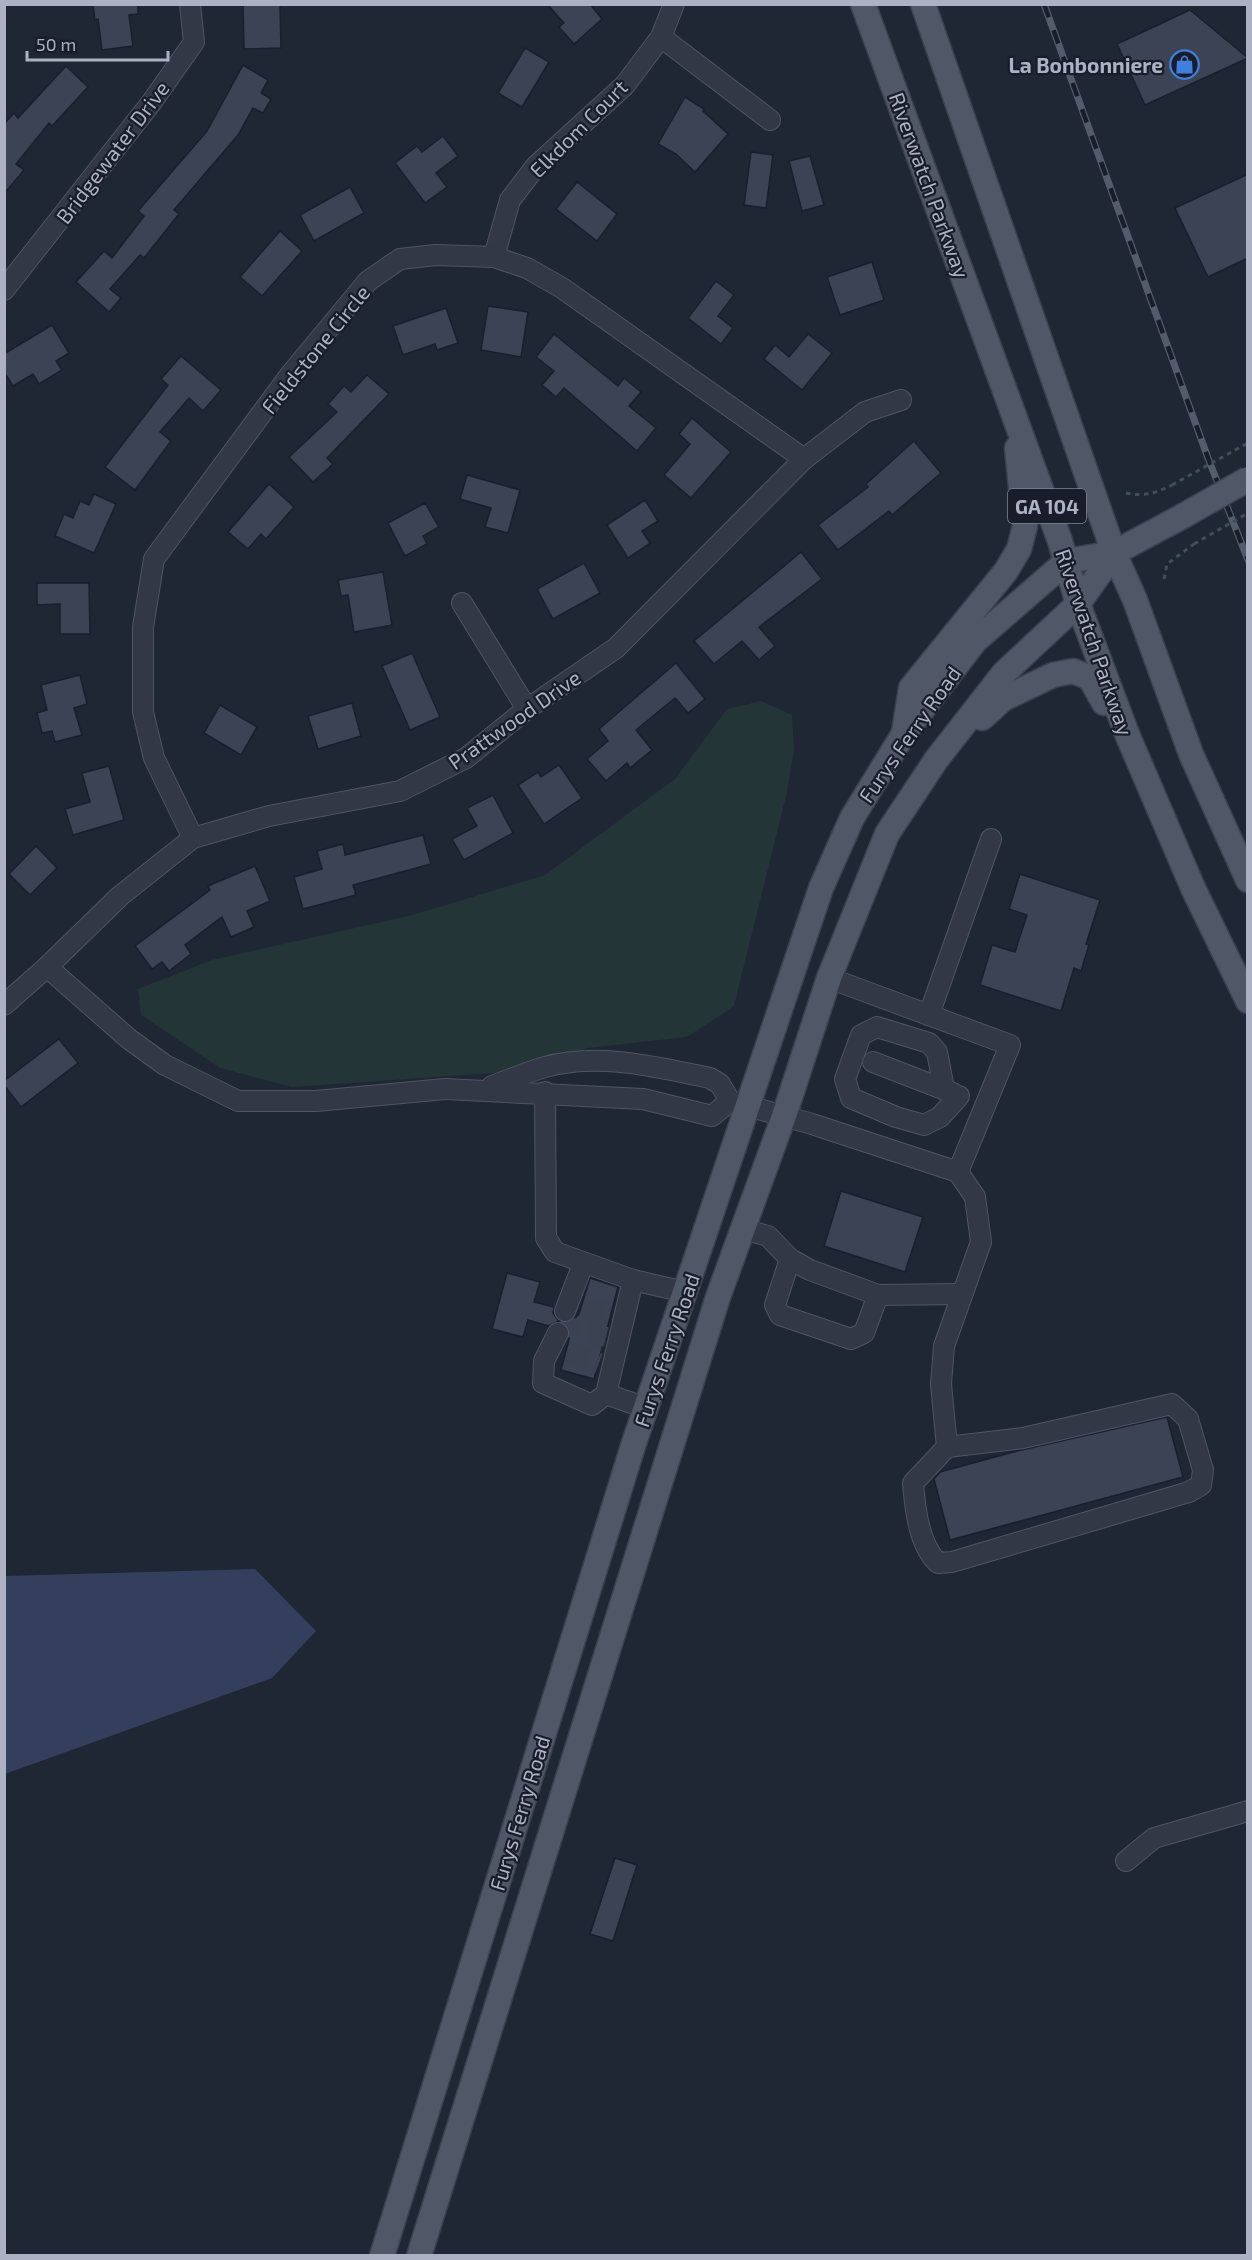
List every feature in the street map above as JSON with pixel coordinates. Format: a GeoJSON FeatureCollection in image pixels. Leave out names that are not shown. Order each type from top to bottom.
{"type":"FeatureCollection","features":[{"type":"Feature","properties":{"kind":"main road","name":"Riverwatch Parkway"},"geometry":{"type":"LineString","coordinates":[[863,4],[1014,413],[1067,561],[1078,604],[1127,734],[1193,888],[1248,1000]]}},
{"type":"Feature","properties":{"kind":"main road","name":"GA 104"},"geometry":{"type":"LineString","coordinates":[[922,4],[1114,553],[1135,600],[1191,754],[1248,880]]}},
{"type":"Feature","properties":{"kind":"main road"},"geometry":{"type":"LineString","coordinates":[[903,735],[911,688],[1006,571],[1019,549],[1025,526],[1014,413]]}},
{"type":"Feature","properties":{"kind":"main road","name":"Furys Ferry Road"},"geometry":{"type":"LineString","coordinates":[[382,2256],[646,1408],[685,1292],[738,1103],[800,955],[821,888],[852,818],[903,735],[975,641],[1067,561],[1114,553],[1248,478]]}},
{"type":"Feature","properties":{"kind":"main road","name":"Furys Ferry Road"},"geometry":{"type":"LineString","coordinates":[[419,2256],[667,1458],[742,1229],[784,1116],[829,978],[887,834],[936,760],[1004,673],[1078,604],[1114,553]]}},
{"type":"Feature","properties":{"kind":"main road"},"geometry":{"type":"LineString","coordinates":[[936,760],[1003,699],[1053,675],[1073,671],[1089,678],[1127,734]]}},
{"type":"Feature","properties":{"kind":"street","name":"Bridgewater Drive"},"geometry":{"type":"LineString","coordinates":[[4,290],[150,103],[194,42],[190,4]]}},
{"type":"Feature","properties":{"kind":"street","name":"Elkdom Court"},"geometry":{"type":"LineString","coordinates":[[494,257],[510,200],[536,166],[625,85],[661,37],[674,4]]}},
{"type":"Feature","properties":{"kind":"street"},"geometry":{"type":"LineString","coordinates":[[661,37],[770,120]]}},
{"type":"Feature","properties":{"kind":"street","name":"Fieldstone Circle"},"geometry":{"type":"LineString","coordinates":[[193,838],[154,758],[143,712],[143,627],[154,559],[290,375],[368,281],[400,259],[436,255],[494,257],[527,268],[562,288],[804,459]]}},
{"type":"Feature","properties":{"kind":"street","name":"Prattwood Drive"},"geometry":{"type":"LineString","coordinates":[[4,1005],[120,896],[193,838],[269,816],[400,791],[466,758],[527,709],[616,648],[804,459],[865,411],[901,400]]}},
{"type":"Feature","properties":{"kind":"street"},"geometry":{"type":"LineString","coordinates":[[462,603],[527,709]]}},
{"type":"Feature","properties":{"kind":"street"},"geometry":{"type":"LineString","coordinates":[[929,1015],[990,839]]}},
{"type":"Feature","properties":{"kind":"street"},"geometry":{"type":"LineString","coordinates":[[47,967],[129,1039],[165,1065],[238,1101],[316,1101],[445,1089],[545,1092],[644,1099],[712,1116],[738,1103]]}},
{"type":"Feature","properties":{"kind":"street"},"geometry":{"type":"LineString","coordinates":[[829,978],[1010,1045],[958,1172]]}},
{"type":"Feature","properties":{"kind":"street"},"geometry":{"type":"LineString","coordinates":[[877,1027],[929,1043],[937,1052],[952,1092],[940,1117],[924,1125],[896,1117],[851,1098],[845,1079],[861,1035],[877,1027]]}},
{"type":"Feature","properties":{"kind":"street"},"geometry":{"type":"LineString","coordinates":[[481,1090],[546,1066],[591,1061],[639,1063],[710,1078],[720,1084],[738,1103],[958,1172],[975,1197],[981,1242],[944,1346],[941,1384],[947,1447],[913,1483],[914,1507],[930,1555],[938,1563],[952,1562],[1189,1492],[1201,1485],[1203,1470],[1188,1419],[1172,1404],[1023,1438],[947,1447]]}},
{"type":"Feature","properties":{"kind":"street"},"geometry":{"type":"LineString","coordinates":[[873,1062],[986,1105]]}},
{"type":"Feature","properties":{"kind":"street"},"geometry":{"type":"LineString","coordinates":[[545,1092],[546,1238],[555,1252],[583,1264],[633,1280],[685,1292]]}},
{"type":"Feature","properties":{"kind":"street"},"geometry":{"type":"LineString","coordinates":[[742,1229],[768,1236],[790,1259],[810,1270],[878,1295],[962,1294]]}},
{"type":"Feature","properties":{"kind":"street"},"geometry":{"type":"LineString","coordinates":[[790,1259],[775,1305],[780,1315],[850,1339],[864,1333],[878,1295]]}},
{"type":"Feature","properties":{"kind":"street"},"geometry":{"type":"LineString","coordinates":[[572,1308],[583,1264]]}},
{"type":"Feature","properties":{"kind":"street"},"geometry":{"type":"LineString","coordinates":[[606,1394],[606,1365],[633,1280]]}},
{"type":"Feature","properties":{"kind":"street"},"geometry":{"type":"LineString","coordinates":[[559,1344],[544,1361],[543,1383],[592,1405],[606,1394]]}},
{"type":"Feature","properties":{"kind":"street"},"geometry":{"type":"LineString","coordinates":[[606,1394],[646,1408]]}},
{"type":"Feature","properties":{"kind":"street"},"geometry":{"type":"LineString","coordinates":[[1126,1861],[1154,1838],[1248,1810]]}},
{"type":"Feature","properties":{"kind":"path"},"geometry":{"type":"LineString","coordinates":[[1126,493],[1144,495],[1157,493],[1248,443]]}},
{"type":"Feature","properties":{"kind":"path"},"geometry":{"type":"LineString","coordinates":[[1164,579],[1167,564],[1194,544],[1248,513]]}},
{"type":"Feature","properties":{"kind":"shaded area"},"geometry":{"type":"Polygon","coordinates":[[[761,701],[792,715],[794,750],[787,792],[734,1006],[687,1037],[588,1048],[509,1072],[292,1087],[220,1068],[141,1015],[138,989],[212,960],[413,915],[545,875],[675,779],[727,709],[761,701]]]}},
{"type":"Feature","properties":{"kind":"water"},"geometry":{"type":"Polygon","coordinates":[[[255,1569],[316,1631],[272,1678],[5,1774],[5,1576],[255,1569]]]}},
{"type":"Feature","properties":{"kind":"building"},"geometry":{"type":"Polygon","coordinates":[[[93,4],[138,4],[138,14],[129,15],[133,46],[102,50],[98,19],[95,20],[93,4]]]}},
{"type":"Feature","properties":{"kind":"building"},"geometry":{"type":"Polygon","coordinates":[[[243,4],[280,4],[281,48],[244,49],[243,4]]]}},
{"type":"Feature","properties":{"kind":"building"},"geometry":{"type":"Polygon","coordinates":[[[547,4],[590,4],[602,19],[574,44],[559,27],[564,23],[547,4]]]}},
{"type":"Feature","properties":{"kind":"building"},"geometry":{"type":"Polygon","coordinates":[[[1190,10],[1248,58],[1145,105],[1117,44],[1190,10]]]}},
{"type":"Feature","properties":{"kind":"building"},"geometry":{"type":"Polygon","coordinates":[[[525,48],[549,62],[522,107],[498,93],[525,48]]]}},
{"type":"Feature","properties":{"kind":"building"},"geometry":{"type":"Polygon","coordinates":[[[243,65],[268,80],[261,93],[271,99],[263,113],[253,108],[238,135],[174,210],[179,214],[144,258],[140,255],[110,289],[121,298],[109,312],[76,282],[104,251],[112,258],[144,216],[138,211],[207,131],[243,65]]]}},
{"type":"Feature","properties":{"kind":"building"},"geometry":{"type":"Polygon","coordinates":[[[66,66],[88,87],[52,126],[49,123],[16,164],[24,170],[4,194],[4,124],[14,113],[18,118],[66,66]]]}},
{"type":"Feature","properties":{"kind":"building"},"geometry":{"type":"Polygon","coordinates":[[[685,97],[704,109],[703,111],[728,134],[695,172],[676,154],[658,144],[685,97]]]}},
{"type":"Feature","properties":{"kind":"building"},"geometry":{"type":"Polygon","coordinates":[[[443,136],[458,156],[436,173],[447,187],[425,203],[395,163],[417,146],[422,152],[443,136]]]}},
{"type":"Feature","properties":{"kind":"building"},"geometry":{"type":"Polygon","coordinates":[[[751,152],[773,155],[766,208],[744,205],[751,152]]]}},
{"type":"Feature","properties":{"kind":"building"},"geometry":{"type":"Polygon","coordinates":[[[810,156],[824,205],[802,211],[789,161],[810,156]]]}},
{"type":"Feature","properties":{"kind":"building"},"geometry":{"type":"Polygon","coordinates":[[[1248,174],[1248,258],[1208,277],[1175,208],[1248,174]]]}},
{"type":"Feature","properties":{"kind":"building"},"geometry":{"type":"Polygon","coordinates":[[[577,182],[617,214],[597,241],[556,209],[577,182]]]}},
{"type":"Feature","properties":{"kind":"building"},"geometry":{"type":"Polygon","coordinates":[[[350,187],[364,213],[314,241],[300,215],[350,187]]]}},
{"type":"Feature","properties":{"kind":"building"},"geometry":{"type":"Polygon","coordinates":[[[280,231],[302,251],[262,296],[240,277],[280,231]]]}},
{"type":"Feature","properties":{"kind":"building"},"geometry":{"type":"Polygon","coordinates":[[[872,262],[884,300],[840,315],[827,277],[872,262]]]}},
{"type":"Feature","properties":{"kind":"building"},"geometry":{"type":"Polygon","coordinates":[[[716,281],[734,295],[718,316],[733,328],[721,344],[688,318],[716,281]]]}},
{"type":"Feature","properties":{"kind":"building"},"geometry":{"type":"Polygon","coordinates":[[[488,306],[528,312],[521,357],[481,350],[488,306]]]}},
{"type":"Feature","properties":{"kind":"building"},"geometry":{"type":"Polygon","coordinates":[[[446,308],[458,343],[437,350],[435,344],[403,355],[393,326],[446,308]]]}},
{"type":"Feature","properties":{"kind":"building"},"geometry":{"type":"Polygon","coordinates":[[[52,325],[69,353],[56,361],[62,370],[39,384],[33,374],[13,386],[4,372],[4,354],[52,325]]]}},
{"type":"Feature","properties":{"kind":"building"},"geometry":{"type":"Polygon","coordinates":[[[554,334],[618,386],[624,378],[641,392],[629,406],[656,428],[637,451],[564,388],[556,397],[542,385],[554,371],[536,357],[554,334]]]}},
{"type":"Feature","properties":{"kind":"building"},"geometry":{"type":"Polygon","coordinates":[[[808,334],[832,353],[802,390],[764,359],[775,345],[789,357],[808,334]]]}},
{"type":"Feature","properties":{"kind":"building"},"geometry":{"type":"Polygon","coordinates":[[[181,356],[221,390],[203,411],[189,398],[160,432],[171,441],[135,490],[105,467],[168,385],[161,379],[181,356]]]}},
{"type":"Feature","properties":{"kind":"building"},"geometry":{"type":"Polygon","coordinates":[[[367,375],[389,394],[327,458],[333,464],[313,482],[289,457],[337,412],[328,404],[344,386],[351,392],[367,375]]]}},
{"type":"Feature","properties":{"kind":"building"},"geometry":{"type":"Polygon","coordinates":[[[692,418],[731,452],[691,498],[664,475],[690,444],[679,434],[692,418]]]}},
{"type":"Feature","properties":{"kind":"building"},"geometry":{"type":"Polygon","coordinates":[[[914,441],[941,473],[892,515],[889,511],[838,550],[818,525],[868,487],[866,484],[914,441]]]}},
{"type":"Feature","properties":{"kind":"building"},"geometry":{"type":"Polygon","coordinates":[[[467,475],[520,490],[508,533],[485,527],[491,508],[460,499],[467,475]]]}},
{"type":"Feature","properties":{"kind":"building"},"geometry":{"type":"Polygon","coordinates":[[[269,484],[294,507],[266,539],[261,534],[248,549],[228,532],[269,484]]]}},
{"type":"Feature","properties":{"kind":"building"},"geometry":{"type":"Polygon","coordinates":[[[94,494],[116,504],[94,553],[55,536],[64,514],[73,518],[80,501],[89,505],[94,494]]]}},
{"type":"Feature","properties":{"kind":"building"},"geometry":{"type":"Polygon","coordinates":[[[645,500],[658,521],[642,531],[650,543],[628,558],[607,525],[645,500]]]}},
{"type":"Feature","properties":{"kind":"building"},"geometry":{"type":"Polygon","coordinates":[[[425,503],[439,527],[423,536],[427,544],[405,556],[388,523],[425,503]]]}},
{"type":"Feature","properties":{"kind":"building"},"geometry":{"type":"Polygon","coordinates":[[[801,552],[822,579],[759,627],[775,646],[759,660],[742,641],[714,664],[694,641],[801,552]]]}},
{"type":"Feature","properties":{"kind":"building"},"geometry":{"type":"Polygon","coordinates":[[[584,563],[600,593],[553,619],[537,589],[584,563]]]}},
{"type":"Feature","properties":{"kind":"building"},"geometry":{"type":"Polygon","coordinates":[[[383,572],[392,625],[354,632],[348,595],[341,596],[338,580],[383,572]]]}},
{"type":"Feature","properties":{"kind":"building"},"geometry":{"type":"Polygon","coordinates":[[[37,583],[89,583],[90,634],[60,634],[60,604],[37,605],[37,583]]]}},
{"type":"Feature","properties":{"kind":"building"},"geometry":{"type":"Polygon","coordinates":[[[412,653],[440,717],[410,730],[382,666],[412,653]]]}},
{"type":"Feature","properties":{"kind":"building"},"geometry":{"type":"Polygon","coordinates":[[[676,663],[705,699],[688,713],[675,698],[636,730],[652,750],[630,768],[627,763],[606,781],[587,759],[608,741],[599,729],[676,663]]]}},
{"type":"Feature","properties":{"kind":"building"},"geometry":{"type":"Polygon","coordinates":[[[80,675],[87,704],[74,708],[82,735],[55,742],[52,731],[42,733],[37,713],[47,710],[41,685],[80,675]]]}},
{"type":"Feature","properties":{"kind":"building"},"geometry":{"type":"Polygon","coordinates":[[[352,703],[361,736],[318,749],[308,716],[352,703]]]}},
{"type":"Feature","properties":{"kind":"building"},"geometry":{"type":"Polygon","coordinates":[[[220,705],[257,727],[241,755],[204,733],[220,705]]]}},
{"type":"Feature","properties":{"kind":"building"},"geometry":{"type":"Polygon","coordinates":[[[559,765],[582,798],[544,824],[518,785],[538,772],[541,777],[559,765]]]}},
{"type":"Feature","properties":{"kind":"building"},"geometry":{"type":"Polygon","coordinates":[[[109,766],[124,820],[73,835],[65,809],[90,802],[82,773],[109,766]]]}},
{"type":"Feature","properties":{"kind":"building"},"geometry":{"type":"Polygon","coordinates":[[[493,795],[513,833],[464,860],[452,839],[477,826],[467,808],[493,795]]]}},
{"type":"Feature","properties":{"kind":"building"},"geometry":{"type":"Polygon","coordinates":[[[423,835],[431,864],[353,885],[356,895],[303,909],[294,877],[322,869],[317,851],[343,844],[345,855],[423,835]]]}},
{"type":"Feature","properties":{"kind":"building"},"geometry":{"type":"Polygon","coordinates":[[[36,846],[57,868],[30,895],[9,874],[36,846]]]}},
{"type":"Feature","properties":{"kind":"building"},"geometry":{"type":"Polygon","coordinates":[[[255,866],[270,901],[247,911],[254,927],[231,937],[222,917],[185,945],[191,954],[169,971],[162,962],[152,969],[135,946],[210,890],[208,886],[255,866]]]}},
{"type":"Feature","properties":{"kind":"building"},"geometry":{"type":"Polygon","coordinates":[[[1020,874],[1100,900],[1086,944],[1089,945],[1081,971],[1074,968],[1061,1011],[980,985],[992,945],[1015,952],[1027,915],[1009,909],[1020,874]]]}},
{"type":"Feature","properties":{"kind":"building"},"geometry":{"type":"Polygon","coordinates":[[[59,1039],[78,1063],[21,1107],[4,1085],[4,1081],[59,1039]]]}},
{"type":"Feature","properties":{"kind":"building"},"geometry":{"type":"Polygon","coordinates":[[[841,1191],[923,1217],[905,1272],[824,1246],[841,1191]]]}},
{"type":"Feature","properties":{"kind":"building"},"geometry":{"type":"Polygon","coordinates":[[[507,1273],[540,1282],[534,1302],[554,1307],[553,1313],[559,1321],[548,1326],[528,1320],[523,1337],[492,1329],[507,1273]]]}},
{"type":"Feature","properties":{"kind":"building"},"geometry":{"type":"Polygon","coordinates":[[[590,1278],[618,1287],[594,1379],[561,1370],[571,1332],[564,1323],[572,1321],[579,1314],[590,1278]]]}},
{"type":"Feature","properties":{"kind":"building"},"geometry":{"type":"Polygon","coordinates":[[[1167,1417],[1183,1477],[950,1540],[934,1479],[940,1472],[1017,1451],[1167,1417]]]}},
{"type":"Feature","properties":{"kind":"building"},"geometry":{"type":"Polygon","coordinates":[[[615,1858],[637,1865],[613,1941],[590,1934],[615,1858]]]}},
{"type":"Feature","properties":{"kind":"tunnel"},"geometry":{"type":"LineString","coordinates":[[584,1309],[614,1315]]}},
{"type":"Feature","properties":{"kind":"tunnel"},"geometry":{"type":"LineString","coordinates":[[560,1325],[606,1337]]}},
{"type":"Feature","properties":{"kind":"tunnel"},"geometry":{"type":"LineString","coordinates":[[569,1352],[599,1363]]}},
{"type":"Feature","properties":{"kind":"railway"},"geometry":{"type":"LineString","coordinates":[[1044,4],[1208,458],[1248,560]]}},
{"type":"Feature","properties":{"kind":"place","name":"La Bonbonniere"},"geometry":{"type":"Point","coordinates":[1184,64]}}]}
